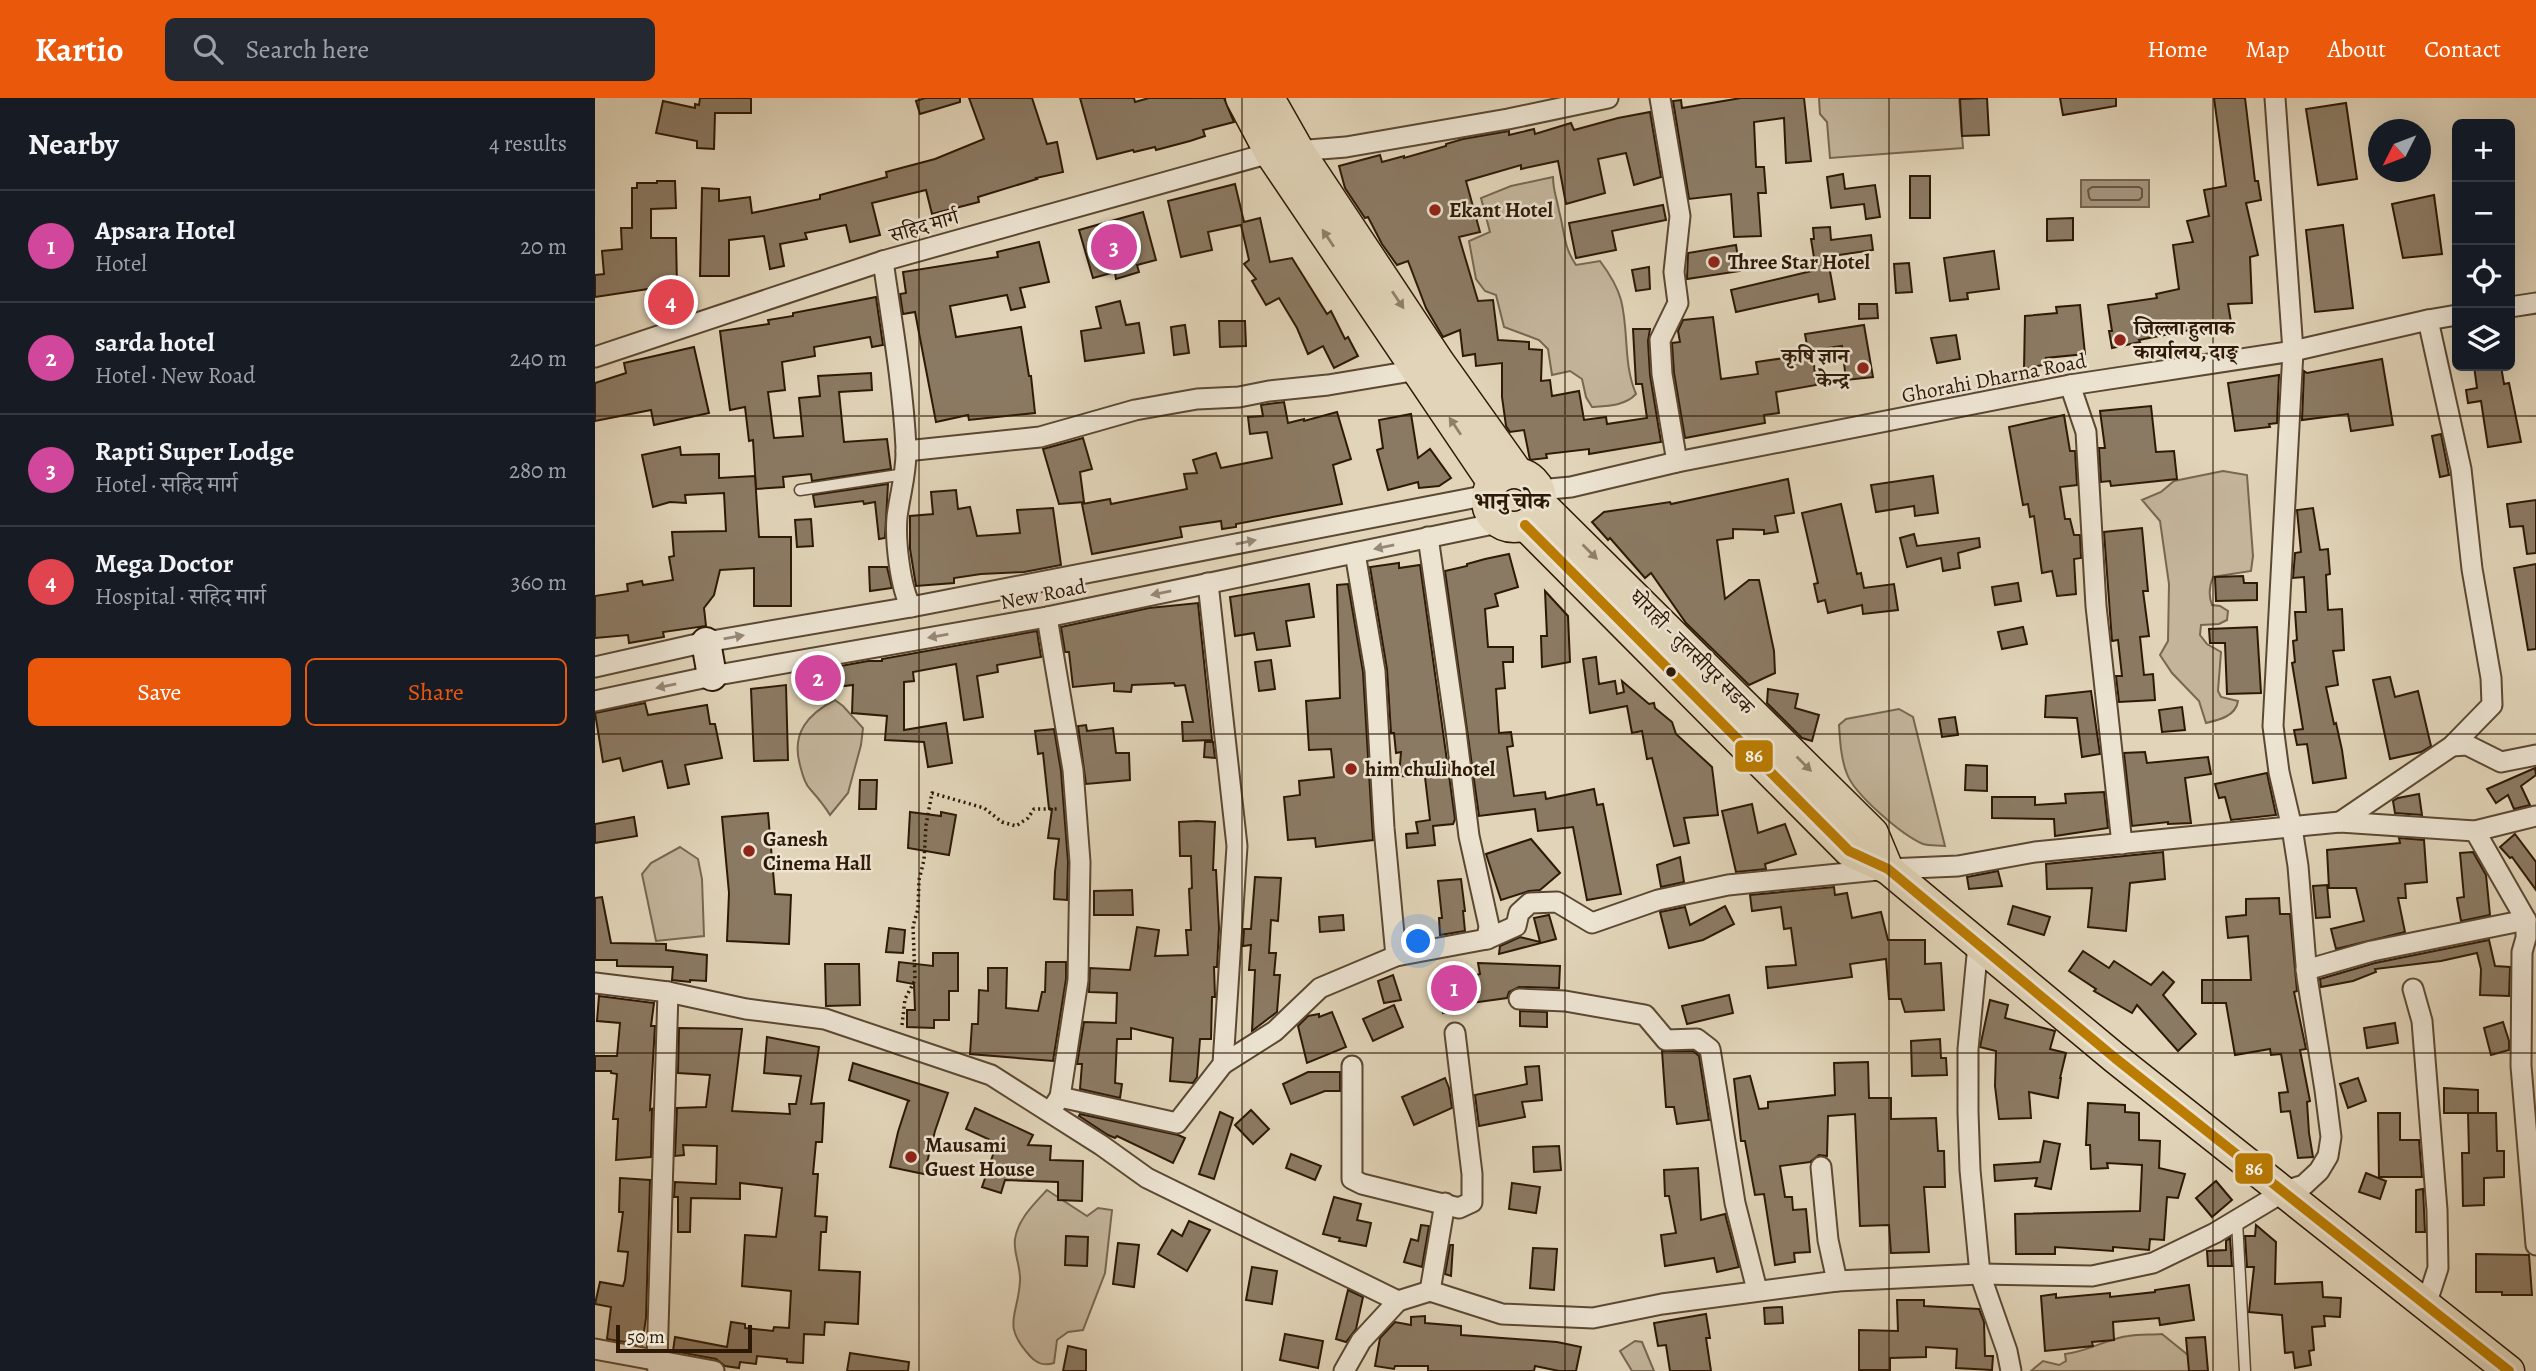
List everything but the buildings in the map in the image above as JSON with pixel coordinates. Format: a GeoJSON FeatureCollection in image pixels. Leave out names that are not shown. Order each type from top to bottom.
{"type":"FeatureCollection","features":[{"type":"Feature","properties":{"kind":"main road"},"geometry":{"type":"LineString","coordinates":[[1241,98],[1285,152],[1439,362],[1515,499]]}},
{"type":"Feature","properties":{"kind":"main road"},"geometry":{"type":"LineString","coordinates":[[1269,98],[1285,152],[1418,370],[1515,499]]}},
{"type":"Feature","properties":{"kind":"main road","name":"घोराही - तुलसीपुर सडक"},"geometry":{"type":"LineString","coordinates":[[1515,499],[1849,851],[1888,869],[2115,1058],[2509,1371]]}},
{"type":"Feature","properties":{"kind":"street","name":"सहिद मार्ग"},"geometry":{"type":"LineString","coordinates":[[595,357],[883,261],[1285,152],[1346,147],[1534,106],[1608,98]]}},
{"type":"Feature","properties":{"kind":"street"},"geometry":{"type":"LineString","coordinates":[[1660,98],[1679,216],[1674,272],[1678,303],[1660,340],[1662,374],[1677,462]]}},
{"type":"Feature","properties":{"kind":"street"},"geometry":{"type":"LineString","coordinates":[[1344,1371],[1361,1341],[1398,1301],[1430,1291],[1502,1314],[1593,1318],[1663,1304],[1837,1281],[1980,1274],[2092,1276],[2153,1263],[2237,1221],[2285,1191],[2304,1185],[2319,1171],[2328,1156],[2331,1137],[2306,970],[2298,866],[2279,772],[2273,726],[2293,351],[2275,98]]}},
{"type":"Feature","properties":{"kind":"street"},"geometry":{"type":"LineString","coordinates":[[883,261],[902,385],[906,451],[897,538],[905,596],[911,607]]}},
{"type":"Feature","properties":{"kind":"street"},"geometry":{"type":"LineString","coordinates":[[2515,306],[2536,303]]}},
{"type":"Feature","properties":{"kind":"street","name":"Ghorahi Dharna Road"},"geometry":{"type":"LineString","coordinates":[[1515,499],[1677,462],[2070,385],[2293,351],[2452,316]]}},
{"type":"Feature","properties":{"kind":"street"},"geometry":{"type":"LineString","coordinates":[[2340,822],[2452,746],[2491,705],[2491,678],[2472,569],[2461,469],[2428,320]]}},
{"type":"Feature","properties":{"kind":"street"},"geometry":{"type":"LineString","coordinates":[[906,451],[1040,437],[1135,410],[1197,399],[1239,397],[1418,370]]}},
{"type":"Feature","properties":{"kind":"street"},"geometry":{"type":"LineString","coordinates":[[2070,385],[2086,432],[2096,606],[2122,844]]}},
{"type":"Feature","properties":{"kind":"street","name":"New Road"},"geometry":{"type":"LineString","coordinates":[[595,701],[712,676],[1047,617],[1428,537],[1515,499]]}},
{"type":"Feature","properties":{"kind":"street","name":"New Road"},"geometry":{"type":"LineString","coordinates":[[595,667],[706,642],[1515,499]]}},
{"type":"Feature","properties":{"kind":"street"},"geometry":{"type":"LineString","coordinates":[[1428,537],[1469,836],[1489,926],[1487,939]]}},
{"type":"Feature","properties":{"kind":"street"},"geometry":{"type":"LineString","coordinates":[[1355,553],[1375,671],[1384,828],[1396,956]]}},
{"type":"Feature","properties":{"kind":"street"},"geometry":{"type":"LineString","coordinates":[[1208,583],[1237,846],[1223,1064]]}},
{"type":"Feature","properties":{"kind":"street"},"geometry":{"type":"LineString","coordinates":[[1047,617],[1064,707],[1080,862],[1077,980],[1055,1104]]}},
{"type":"Feature","properties":{"kind":"street"},"geometry":{"type":"LineString","coordinates":[[706,642],[712,676]]}},
{"type":"Feature","properties":{"kind":"street"},"geometry":{"type":"LineString","coordinates":[[2452,746],[2467,745],[2501,762],[2536,755]]}},
{"type":"Feature","properties":{"kind":"street"},"geometry":{"type":"LineString","coordinates":[[1055,1104],[1177,1123],[1223,1064],[1275,1031],[1320,988],[1396,956],[1487,939],[1516,926],[1520,913],[1530,903],[1557,902],[1592,923],[1658,900],[1728,885],[1888,869],[1958,866],[2035,852],[2340,822],[2475,831],[2536,816]]}},
{"type":"Feature","properties":{"kind":"street"},"geometry":{"type":"LineString","coordinates":[[2475,831],[2529,933],[2522,952],[2521,1066],[2536,1245]]}},
{"type":"Feature","properties":{"kind":"street"},"geometry":{"type":"LineString","coordinates":[[2306,970],[2372,951],[2529,933]]}},
{"type":"Feature","properties":{"kind":"street"},"geometry":{"type":"LineString","coordinates":[[1978,945],[1968,1049],[1968,1112],[1980,1274],[2007,1351],[2011,1371]]}},
{"type":"Feature","properties":{"kind":"street"},"geometry":{"type":"LineString","coordinates":[[595,983],[668,992],[745,1009],[825,1019],[991,1075],[1055,1104],[1147,1178],[1398,1301]]}},
{"type":"Feature","properties":{"kind":"street"},"geometry":{"type":"LineString","coordinates":[[2413,989],[2423,1021],[2437,1210],[2438,1268],[2426,1305]]}},
{"type":"Feature","properties":{"kind":"street"},"geometry":{"type":"LineString","coordinates":[[657,1366],[668,992]]}},
{"type":"Feature","properties":{"kind":"street"},"geometry":{"type":"LineString","coordinates":[[1519,999],[1566,1001],[1645,1015],[1666,1040],[1697,1039],[1710,1049],[1735,1203],[1757,1290]]}},
{"type":"Feature","properties":{"kind":"street"},"geometry":{"type":"LineString","coordinates":[[1352,1066],[1352,1179],[1361,1184],[1459,1208],[1472,1202],[1472,1174],[1455,1033]]}},
{"type":"Feature","properties":{"kind":"street"},"geometry":{"type":"LineString","coordinates":[[1821,1167],[1828,1240],[1837,1281]]}},
{"type":"Feature","properties":{"kind":"street"},"geometry":{"type":"LineString","coordinates":[[1430,1291],[1445,1203]]}},
{"type":"Feature","properties":{"kind":"street"},"geometry":{"type":"LineString","coordinates":[[595,1349],[657,1366],[714,1371]]}},
{"type":"Feature","properties":{"kind":"lane"},"geometry":{"type":"LineString","coordinates":[[800,491],[905,474]]}},
{"type":"Feature","properties":{"kind":"lane"},"geometry":{"type":"LineString","coordinates":[[2237,1221],[2245,1371]]}},
{"type":"Feature","properties":{"kind":"path"},"geometry":{"type":"LineString","coordinates":[[900,1044],[905,999],[915,980],[912,939],[932,793],[984,808],[1002,822],[1016,826],[1028,818],[1034,809],[1076,810]]}},
{"type":"Feature","properties":{"kind":"shaded area"},"geometry":{"type":"Polygon","coordinates":[[[1819,98],[1959,98],[1963,148],[1830,158],[1827,122],[1820,114],[1819,98]]]}},
{"type":"Feature","properties":{"kind":"shaded area"},"geometry":{"type":"Polygon","coordinates":[[[1553,177],[1565,239],[1572,258],[1576,265],[1600,261],[1621,300],[1629,371],[1636,394],[1621,403],[1592,407],[1586,397],[1582,379],[1570,371],[1552,375],[1548,349],[1539,340],[1504,327],[1496,295],[1485,291],[1476,279],[1469,241],[1490,232],[1481,198],[1511,186],[1553,177]]]}},
{"type":"Feature","properties":{"kind":"shaded area"},"geometry":{"type":"Polygon","coordinates":[[[2223,471],[2247,475],[2253,556],[2251,571],[2213,577],[2211,584],[2212,605],[2228,611],[2227,620],[2219,624],[2201,625],[2200,635],[2207,644],[2221,652],[2218,691],[2221,697],[2238,701],[2230,714],[2206,723],[2199,701],[2172,673],[2160,655],[2168,641],[2169,584],[2160,521],[2142,500],[2161,492],[2174,481],[2223,471]]]}},
{"type":"Feature","properties":{"kind":"shaded area"},"geometry":{"type":"Polygon","coordinates":[[[835,700],[863,728],[848,793],[830,815],[805,781],[798,743],[810,718],[835,700]]]}},
{"type":"Feature","properties":{"kind":"shaded area"},"geometry":{"type":"Polygon","coordinates":[[[1899,709],[1913,717],[1945,846],[1923,844],[1892,823],[1859,793],[1847,774],[1839,725],[1846,719],[1899,709]]]}},
{"type":"Feature","properties":{"kind":"shaded area"},"geometry":{"type":"Polygon","coordinates":[[[680,847],[698,859],[702,879],[704,936],[656,941],[642,874],[651,863],[680,847]]]}},
{"type":"Feature","properties":{"kind":"shaded area"},"geometry":{"type":"Polygon","coordinates":[[[1047,1190],[1087,1216],[1098,1208],[1112,1210],[1105,1273],[1083,1330],[1068,1332],[1057,1340],[1054,1363],[1041,1364],[1021,1345],[1014,1328],[1020,1281],[1015,1244],[1019,1225],[1047,1190]]]}},
{"type":"Feature","properties":{"kind":"shaded area"},"geometry":{"type":"Polygon","coordinates":[[[2162,1334],[2188,1355],[2191,1371],[2031,1371],[2043,1361],[2059,1365],[2066,1361],[2065,1354],[2120,1338],[2162,1334]]]}},
{"type":"Feature","properties":{"kind":"shaded area"},"geometry":{"type":"Polygon","coordinates":[[[1635,1341],[1642,1342],[1654,1371],[1632,1371],[1620,1351],[1635,1341]]]}},
{"type":"Feature","properties":{"kind":"water"},"geometry":{"type":"Polygon","coordinates":[[[2081,180],[2149,180],[2149,207],[2081,207],[2081,180]]]}},
{"type":"Feature","properties":{"kind":"transit line","name":"86"},"geometry":{"type":"LineString","coordinates":[[1525,525],[1849,851],[1888,869],[2115,1058],[2509,1371]]}},
{"type":"Feature","properties":{"kind":"place","name":"Ekant Hotel"},"geometry":{"type":"Point","coordinates":[1435,210]}},
{"type":"Feature","properties":{"kind":"place","name":"Rapti Super Lodge"},"geometry":{"type":"Point","coordinates":[1114,247]}},
{"type":"Feature","properties":{"kind":"place","name":"Three Star Hotel"},"geometry":{"type":"Point","coordinates":[1714,262]}},
{"type":"Feature","properties":{"kind":"place","name":"Mega Doctor"},"geometry":{"type":"Point","coordinates":[671,302]}},
{"type":"Feature","properties":{"kind":"place","name":"जिल्ला हुलाक कार्यालय, दाङ्"},"geometry":{"type":"Point","coordinates":[2120,340]}},
{"type":"Feature","properties":{"kind":"place","name":"कृषि ज्ञान केन्द्र"},"geometry":{"type":"Point","coordinates":[1863,368]}},
{"type":"Feature","properties":{"kind":"place","name":"sarda hotel"},"geometry":{"type":"Point","coordinates":[818,678]}},
{"type":"Feature","properties":{"kind":"place","name":"him chuli hotel"},"geometry":{"type":"Point","coordinates":[1351,769]}},
{"type":"Feature","properties":{"kind":"place","name":"Ganesh Cinema Hall"},"geometry":{"type":"Point","coordinates":[749,851]}},
{"type":"Feature","properties":{"kind":"place","name":"Apsara Hotel"},"geometry":{"type":"Point","coordinates":[1454,988]}},
{"type":"Feature","properties":{"kind":"place","name":"Mausami Guest House"},"geometry":{"type":"Point","coordinates":[911,1157]}},
{"type":"Feature","properties":{"kind":"district","name":"भानु चोक"},"geometry":{"type":"Point","coordinates":[1512,501]}}]}
